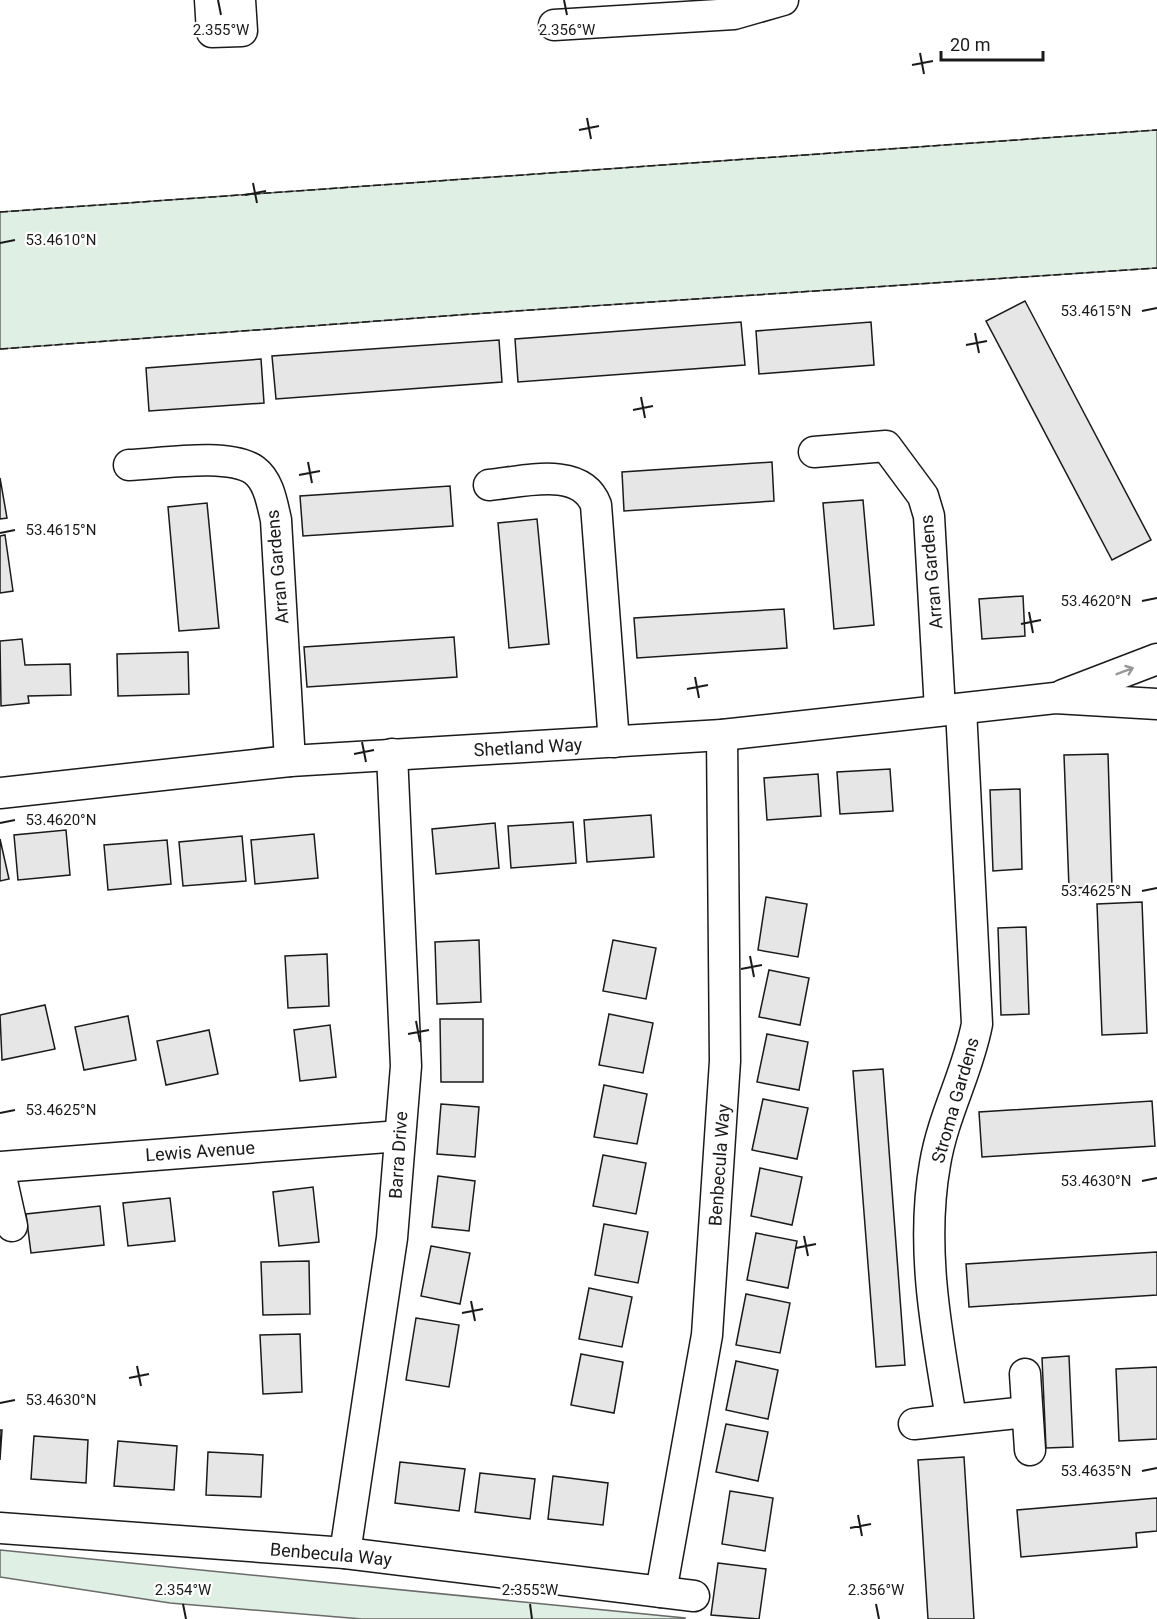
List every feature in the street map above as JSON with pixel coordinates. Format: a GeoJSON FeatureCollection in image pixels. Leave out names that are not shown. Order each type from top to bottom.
{"type":"FeatureCollection","features":[{"type":"Feature","properties":{"kind":"street"},"geometry":{"type":"LineString","coordinates":[[210,0],[212,32],[242,31],[240,0]]}},
{"type":"Feature","properties":{"kind":"street"},"geometry":{"type":"LineString","coordinates":[[554,26],[734,14],[783,0]]}},
{"type":"Feature","properties":{"kind":"street","name":"Arran Gardens"},"geometry":{"type":"LineString","coordinates":[[814,452],[886,446],[923,496],[929,516],[951,710]]}},
{"type":"Feature","properties":{"kind":"street","name":"Arran Gardens"},"geometry":{"type":"LineString","coordinates":[[129,465],[236,461],[255,470],[267,487],[276,520],[290,760]]}},
{"type":"Feature","properties":{"kind":"street"},"geometry":{"type":"LineString","coordinates":[[489,485],[562,479],[579,483],[592,493],[596,505],[614,742]]}},
{"type":"Feature","properties":{"kind":"street","name":"Shetland Way"},"geometry":{"type":"LineString","coordinates":[[1055,698],[1157,659]]}},
{"type":"Feature","properties":{"kind":"street","name":"Shetland Way"},"geometry":{"type":"LineString","coordinates":[[0,793],[290,760],[722,735],[1055,698],[1157,704]]}},
{"type":"Feature","properties":{"kind":"street","name":"Stroma Gardens"},"geometry":{"type":"LineString","coordinates":[[951,710],[977,1024],[971,1056],[944,1128],[934,1164],[930,1232],[933,1312],[951,1418]]}},
{"type":"Feature","properties":{"kind":"street","name":"Benbecula Way"},"geometry":{"type":"LineString","coordinates":[[661,1592],[707,1335],[725,1061],[722,735]]}},
{"type":"Feature","properties":{"kind":"street","name":"Barra Drive"},"geometry":{"type":"LineString","coordinates":[[345,1553],[392,1238],[406,1066],[392,754]]}},
{"type":"Feature","properties":{"kind":"street","name":"Lewis Avenue"},"geometry":{"type":"LineString","coordinates":[[0,1167],[400,1136]]}},
{"type":"Feature","properties":{"kind":"street"},"geometry":{"type":"LineString","coordinates":[[0,1172],[12,1226]]}},
{"type":"Feature","properties":{"kind":"street"},"geometry":{"type":"LineString","coordinates":[[1024,1374],[1030,1450]]}},
{"type":"Feature","properties":{"kind":"street"},"geometry":{"type":"LineString","coordinates":[[914,1424],[951,1418],[1027,1412]]}},
{"type":"Feature","properties":{"kind":"street","name":"Benbecula Way"},"geometry":{"type":"LineString","coordinates":[[0,1528],[345,1553],[694,1596]]}},
{"type":"Feature","properties":{"kind":"green space"},"geometry":{"type":"Polygon","coordinates":[[[1157,130],[1157,268],[472,314],[0,349],[0,212],[1157,130]]]}},
{"type":"Feature","properties":{"kind":"green space"},"geometry":{"type":"Polygon","coordinates":[[[0,1550],[685,1619],[362,1619],[170,1603],[0,1577],[0,1550]]]}},
{"type":"Feature","properties":{"kind":"building"},"geometry":{"type":"Polygon","coordinates":[[[1025,301],[1151,540],[1112,560],[986,321],[1025,301]]]}},
{"type":"Feature","properties":{"kind":"building"},"geometry":{"type":"Polygon","coordinates":[[[741,322],[745,365],[518,382],[515,339],[741,322]]]}},
{"type":"Feature","properties":{"kind":"building"},"geometry":{"type":"Polygon","coordinates":[[[871,322],[874,365],[759,374],[756,331],[871,322]]]}},
{"type":"Feature","properties":{"kind":"building"},"geometry":{"type":"Polygon","coordinates":[[[499,340],[502,382],[276,399],[272,356],[499,340]]]}},
{"type":"Feature","properties":{"kind":"building"},"geometry":{"type":"Polygon","coordinates":[[[261,359],[264,403],[149,411],[146,368],[261,359]]]}},
{"type":"Feature","properties":{"kind":"building"},"geometry":{"type":"Polygon","coordinates":[[[772,462],[774,501],[624,511],[622,472],[772,462]]]}},
{"type":"Feature","properties":{"kind":"building"},"geometry":{"type":"Polygon","coordinates":[[[0,478],[7,518],[0,519],[0,478]]]}},
{"type":"Feature","properties":{"kind":"building"},"geometry":{"type":"Polygon","coordinates":[[[450,486],[453,526],[303,536],[300,496],[450,486]]]}},
{"type":"Feature","properties":{"kind":"building"},"geometry":{"type":"Polygon","coordinates":[[[863,500],[874,625],[834,629],[823,503],[863,500]]]}},
{"type":"Feature","properties":{"kind":"building"},"geometry":{"type":"Polygon","coordinates":[[[207,503],[219,628],[179,631],[168,507],[207,503]]]}},
{"type":"Feature","properties":{"kind":"building"},"geometry":{"type":"Polygon","coordinates":[[[537,519],[549,644],[509,648],[498,523],[537,519]]]}},
{"type":"Feature","properties":{"kind":"building"},"geometry":{"type":"Polygon","coordinates":[[[5,535],[13,591],[0,593],[0,536],[5,535]]]}},
{"type":"Feature","properties":{"kind":"building"},"geometry":{"type":"Polygon","coordinates":[[[1023,596],[1025,636],[982,639],[979,599],[1023,596]]]}},
{"type":"Feature","properties":{"kind":"building"},"geometry":{"type":"Polygon","coordinates":[[[784,609],[787,648],[637,658],[634,618],[784,609]]]}},
{"type":"Feature","properties":{"kind":"building"},"geometry":{"type":"Polygon","coordinates":[[[454,637],[457,677],[307,687],[304,647],[454,637]]]}},
{"type":"Feature","properties":{"kind":"building"},"geometry":{"type":"Polygon","coordinates":[[[22,639],[25,665],[70,664],[71,695],[28,696],[29,703],[1,706],[0,641],[22,639]]]}},
{"type":"Feature","properties":{"kind":"building"},"geometry":{"type":"Polygon","coordinates":[[[188,652],[189,694],[118,696],[117,654],[188,652]]]}},
{"type":"Feature","properties":{"kind":"building"},"geometry":{"type":"Polygon","coordinates":[[[1108,754],[1112,887],[1069,888],[1064,755],[1108,754]]]}},
{"type":"Feature","properties":{"kind":"building"},"geometry":{"type":"Polygon","coordinates":[[[890,769],[893,811],[840,814],[837,772],[890,769]]]}},
{"type":"Feature","properties":{"kind":"building"},"geometry":{"type":"Polygon","coordinates":[[[818,774],[821,816],[767,820],[764,778],[818,774]]]}},
{"type":"Feature","properties":{"kind":"building"},"geometry":{"type":"Polygon","coordinates":[[[1020,789],[1022,869],[993,871],[990,790],[1020,789]]]}},
{"type":"Feature","properties":{"kind":"building"},"geometry":{"type":"Polygon","coordinates":[[[651,815],[654,857],[587,862],[584,820],[651,815]]]}},
{"type":"Feature","properties":{"kind":"building"},"geometry":{"type":"Polygon","coordinates":[[[573,822],[576,863],[511,868],[508,826],[573,822]]]}},
{"type":"Feature","properties":{"kind":"building"},"geometry":{"type":"Polygon","coordinates":[[[495,823],[499,868],[436,874],[432,829],[495,823]]]}},
{"type":"Feature","properties":{"kind":"building"},"geometry":{"type":"Polygon","coordinates":[[[66,830],[70,875],[18,880],[14,835],[66,830]]]}},
{"type":"Feature","properties":{"kind":"building"},"geometry":{"type":"Polygon","coordinates":[[[314,834],[318,878],[255,884],[251,840],[314,834]]]}},
{"type":"Feature","properties":{"kind":"building"},"geometry":{"type":"Polygon","coordinates":[[[242,836],[246,881],[183,886],[179,842],[242,836]]]}},
{"type":"Feature","properties":{"kind":"building"},"geometry":{"type":"Polygon","coordinates":[[[0,839],[9,879],[0,881],[0,839]]]}},
{"type":"Feature","properties":{"kind":"building"},"geometry":{"type":"Polygon","coordinates":[[[167,840],[171,884],[108,890],[104,845],[167,840]]]}},
{"type":"Feature","properties":{"kind":"building"},"geometry":{"type":"Polygon","coordinates":[[[766,897],[807,904],[798,957],[758,950],[766,897]]]}},
{"type":"Feature","properties":{"kind":"building"},"geometry":{"type":"Polygon","coordinates":[[[1142,902],[1147,1033],[1102,1035],[1097,904],[1142,902]]]}},
{"type":"Feature","properties":{"kind":"building"},"geometry":{"type":"Polygon","coordinates":[[[1026,927],[1029,1014],[1001,1015],[998,928],[1026,927]]]}},
{"type":"Feature","properties":{"kind":"building"},"geometry":{"type":"Polygon","coordinates":[[[479,940],[481,1002],[437,1004],[435,942],[479,940]]]}},
{"type":"Feature","properties":{"kind":"building"},"geometry":{"type":"Polygon","coordinates":[[[613,940],[656,948],[646,999],[603,991],[613,940]]]}},
{"type":"Feature","properties":{"kind":"building"},"geometry":{"type":"Polygon","coordinates":[[[327,954],[329,1006],[288,1008],[285,956],[327,954]]]}},
{"type":"Feature","properties":{"kind":"building"},"geometry":{"type":"Polygon","coordinates":[[[769,970],[809,978],[800,1025],[759,1017],[769,970]]]}},
{"type":"Feature","properties":{"kind":"building"},"geometry":{"type":"Polygon","coordinates":[[[45,1005],[55,1049],[2,1060],[0,1015],[45,1005]]]}},
{"type":"Feature","properties":{"kind":"building"},"geometry":{"type":"Polygon","coordinates":[[[609,1014],[653,1023],[643,1073],[599,1065],[609,1014]]]}},
{"type":"Feature","properties":{"kind":"building"},"geometry":{"type":"Polygon","coordinates":[[[128,1016],[136,1060],[84,1070],[75,1027],[128,1016]]]}},
{"type":"Feature","properties":{"kind":"building"},"geometry":{"type":"Polygon","coordinates":[[[440,1019],[483,1019],[483,1082],[441,1082],[440,1019]]]}},
{"type":"Feature","properties":{"kind":"building"},"geometry":{"type":"Polygon","coordinates":[[[330,1025],[336,1077],[300,1081],[294,1030],[330,1025]]]}},
{"type":"Feature","properties":{"kind":"building"},"geometry":{"type":"Polygon","coordinates":[[[209,1030],[218,1074],[166,1085],[157,1041],[209,1030]]]}},
{"type":"Feature","properties":{"kind":"building"},"geometry":{"type":"Polygon","coordinates":[[[767,1034],[808,1042],[799,1090],[757,1082],[767,1034]]]}},
{"type":"Feature","properties":{"kind":"building"},"geometry":{"type":"Polygon","coordinates":[[[883,1069],[905,1365],[876,1367],[853,1071],[883,1069]]]}},
{"type":"Feature","properties":{"kind":"building"},"geometry":{"type":"Polygon","coordinates":[[[604,1085],[647,1094],[637,1144],[594,1137],[604,1085]]]}},
{"type":"Feature","properties":{"kind":"building"},"geometry":{"type":"Polygon","coordinates":[[[763,1099],[808,1108],[797,1159],[752,1150],[763,1099]]]}},
{"type":"Feature","properties":{"kind":"building"},"geometry":{"type":"Polygon","coordinates":[[[1152,1101],[1155,1146],[982,1157],[979,1112],[1152,1101]]]}},
{"type":"Feature","properties":{"kind":"building"},"geometry":{"type":"Polygon","coordinates":[[[441,1104],[479,1107],[475,1157],[437,1154],[441,1104]]]}},
{"type":"Feature","properties":{"kind":"building"},"geometry":{"type":"Polygon","coordinates":[[[603,1155],[646,1163],[636,1214],[593,1206],[603,1155]]]}},
{"type":"Feature","properties":{"kind":"building"},"geometry":{"type":"Polygon","coordinates":[[[760,1168],[802,1177],[792,1225],[751,1216],[760,1168]]]}},
{"type":"Feature","properties":{"kind":"building"},"geometry":{"type":"Polygon","coordinates":[[[438,1176],[475,1181],[469,1231],[432,1227],[438,1176]]]}},
{"type":"Feature","properties":{"kind":"building"},"geometry":{"type":"Polygon","coordinates":[[[313,1187],[319,1242],[279,1246],[273,1192],[313,1187]]]}},
{"type":"Feature","properties":{"kind":"building"},"geometry":{"type":"Polygon","coordinates":[[[170,1198],[175,1241],[128,1246],[123,1203],[170,1198]]]}},
{"type":"Feature","properties":{"kind":"building"},"geometry":{"type":"Polygon","coordinates":[[[100,1206],[104,1245],[31,1253],[26,1214],[100,1206]]]}},
{"type":"Feature","properties":{"kind":"building"},"geometry":{"type":"Polygon","coordinates":[[[604,1224],[648,1232],[638,1283],[595,1275],[604,1224]]]}},
{"type":"Feature","properties":{"kind":"building"},"geometry":{"type":"Polygon","coordinates":[[[756,1233],[797,1241],[788,1288],[747,1280],[756,1233]]]}},
{"type":"Feature","properties":{"kind":"building"},"geometry":{"type":"Polygon","coordinates":[[[431,1246],[470,1253],[460,1304],[421,1296],[431,1246]]]}},
{"type":"Feature","properties":{"kind":"building"},"geometry":{"type":"Polygon","coordinates":[[[1157,1252],[1157,1295],[969,1307],[966,1264],[1157,1252]]]}},
{"type":"Feature","properties":{"kind":"building"},"geometry":{"type":"Polygon","coordinates":[[[309,1261],[310,1314],[263,1315],[261,1262],[309,1261]]]}},
{"type":"Feature","properties":{"kind":"building"},"geometry":{"type":"Polygon","coordinates":[[[589,1288],[632,1297],[622,1347],[579,1339],[589,1288]]]}},
{"type":"Feature","properties":{"kind":"building"},"geometry":{"type":"Polygon","coordinates":[[[746,1294],[790,1303],[780,1353],[736,1345],[746,1294]]]}},
{"type":"Feature","properties":{"kind":"building"},"geometry":{"type":"Polygon","coordinates":[[[416,1318],[459,1325],[449,1387],[406,1380],[416,1318]]]}},
{"type":"Feature","properties":{"kind":"building"},"geometry":{"type":"Polygon","coordinates":[[[300,1334],[302,1392],[263,1394],[260,1335],[300,1334]]]}},
{"type":"Feature","properties":{"kind":"building"},"geometry":{"type":"Polygon","coordinates":[[[581,1354],[623,1362],[614,1413],[571,1405],[581,1354]]]}},
{"type":"Feature","properties":{"kind":"building"},"geometry":{"type":"Polygon","coordinates":[[[1069,1356],[1073,1447],[1046,1448],[1042,1358],[1069,1356]]]}},
{"type":"Feature","properties":{"kind":"building"},"geometry":{"type":"Polygon","coordinates":[[[736,1361],[778,1370],[768,1419],[726,1410],[736,1361]]]}},
{"type":"Feature","properties":{"kind":"building"},"geometry":{"type":"Polygon","coordinates":[[[1157,1367],[1157,1439],[1119,1441],[1116,1369],[1157,1367]]]}},
{"type":"Feature","properties":{"kind":"building"},"geometry":{"type":"Polygon","coordinates":[[[726,1424],[768,1432],[758,1481],[716,1472],[726,1424]]]}},
{"type":"Feature","properties":{"kind":"building"},"geometry":{"type":"Polygon","coordinates":[[[0,1430],[2,1430],[0,1460],[0,1430]]]}},
{"type":"Feature","properties":{"kind":"building"},"geometry":{"type":"Polygon","coordinates":[[[34,1436],[88,1440],[86,1483],[31,1479],[34,1436]]]}},
{"type":"Feature","properties":{"kind":"building"},"geometry":{"type":"Polygon","coordinates":[[[118,1441],[177,1446],[174,1490],[114,1486],[118,1441]]]}},
{"type":"Feature","properties":{"kind":"building"},"geometry":{"type":"Polygon","coordinates":[[[208,1452],[263,1455],[261,1497],[206,1495],[208,1452]]]}},
{"type":"Feature","properties":{"kind":"building"},"geometry":{"type":"Polygon","coordinates":[[[964,1457],[974,1619],[928,1619],[918,1460],[964,1457]]]}},
{"type":"Feature","properties":{"kind":"building"},"geometry":{"type":"Polygon","coordinates":[[[400,1462],[465,1469],[459,1511],[395,1503],[400,1462]]]}},
{"type":"Feature","properties":{"kind":"building"},"geometry":{"type":"Polygon","coordinates":[[[480,1473],[535,1479],[530,1519],[475,1512],[480,1473]]]}},
{"type":"Feature","properties":{"kind":"building"},"geometry":{"type":"Polygon","coordinates":[[[553,1476],[608,1483],[603,1525],[548,1519],[553,1476]]]}},
{"type":"Feature","properties":{"kind":"building"},"geometry":{"type":"Polygon","coordinates":[[[730,1491],[773,1498],[765,1551],[722,1544],[730,1491]]]}},
{"type":"Feature","properties":{"kind":"building"},"geometry":{"type":"Polygon","coordinates":[[[1157,1498],[1157,1531],[1136,1533],[1137,1547],[1021,1557],[1017,1510],[1157,1498]]]}},
{"type":"Feature","properties":{"kind":"building"},"geometry":{"type":"Polygon","coordinates":[[[718,1563],[766,1569],[759,1619],[711,1615],[718,1563]]]}},
{"type":"Feature","properties":{"kind":"fence"},"geometry":{"type":"LineString","coordinates":[[0,212],[1157,130]]}},
{"type":"Feature","properties":{"kind":"fence"},"geometry":{"type":"LineString","coordinates":[[0,349],[472,314],[1157,268]]}}]}
